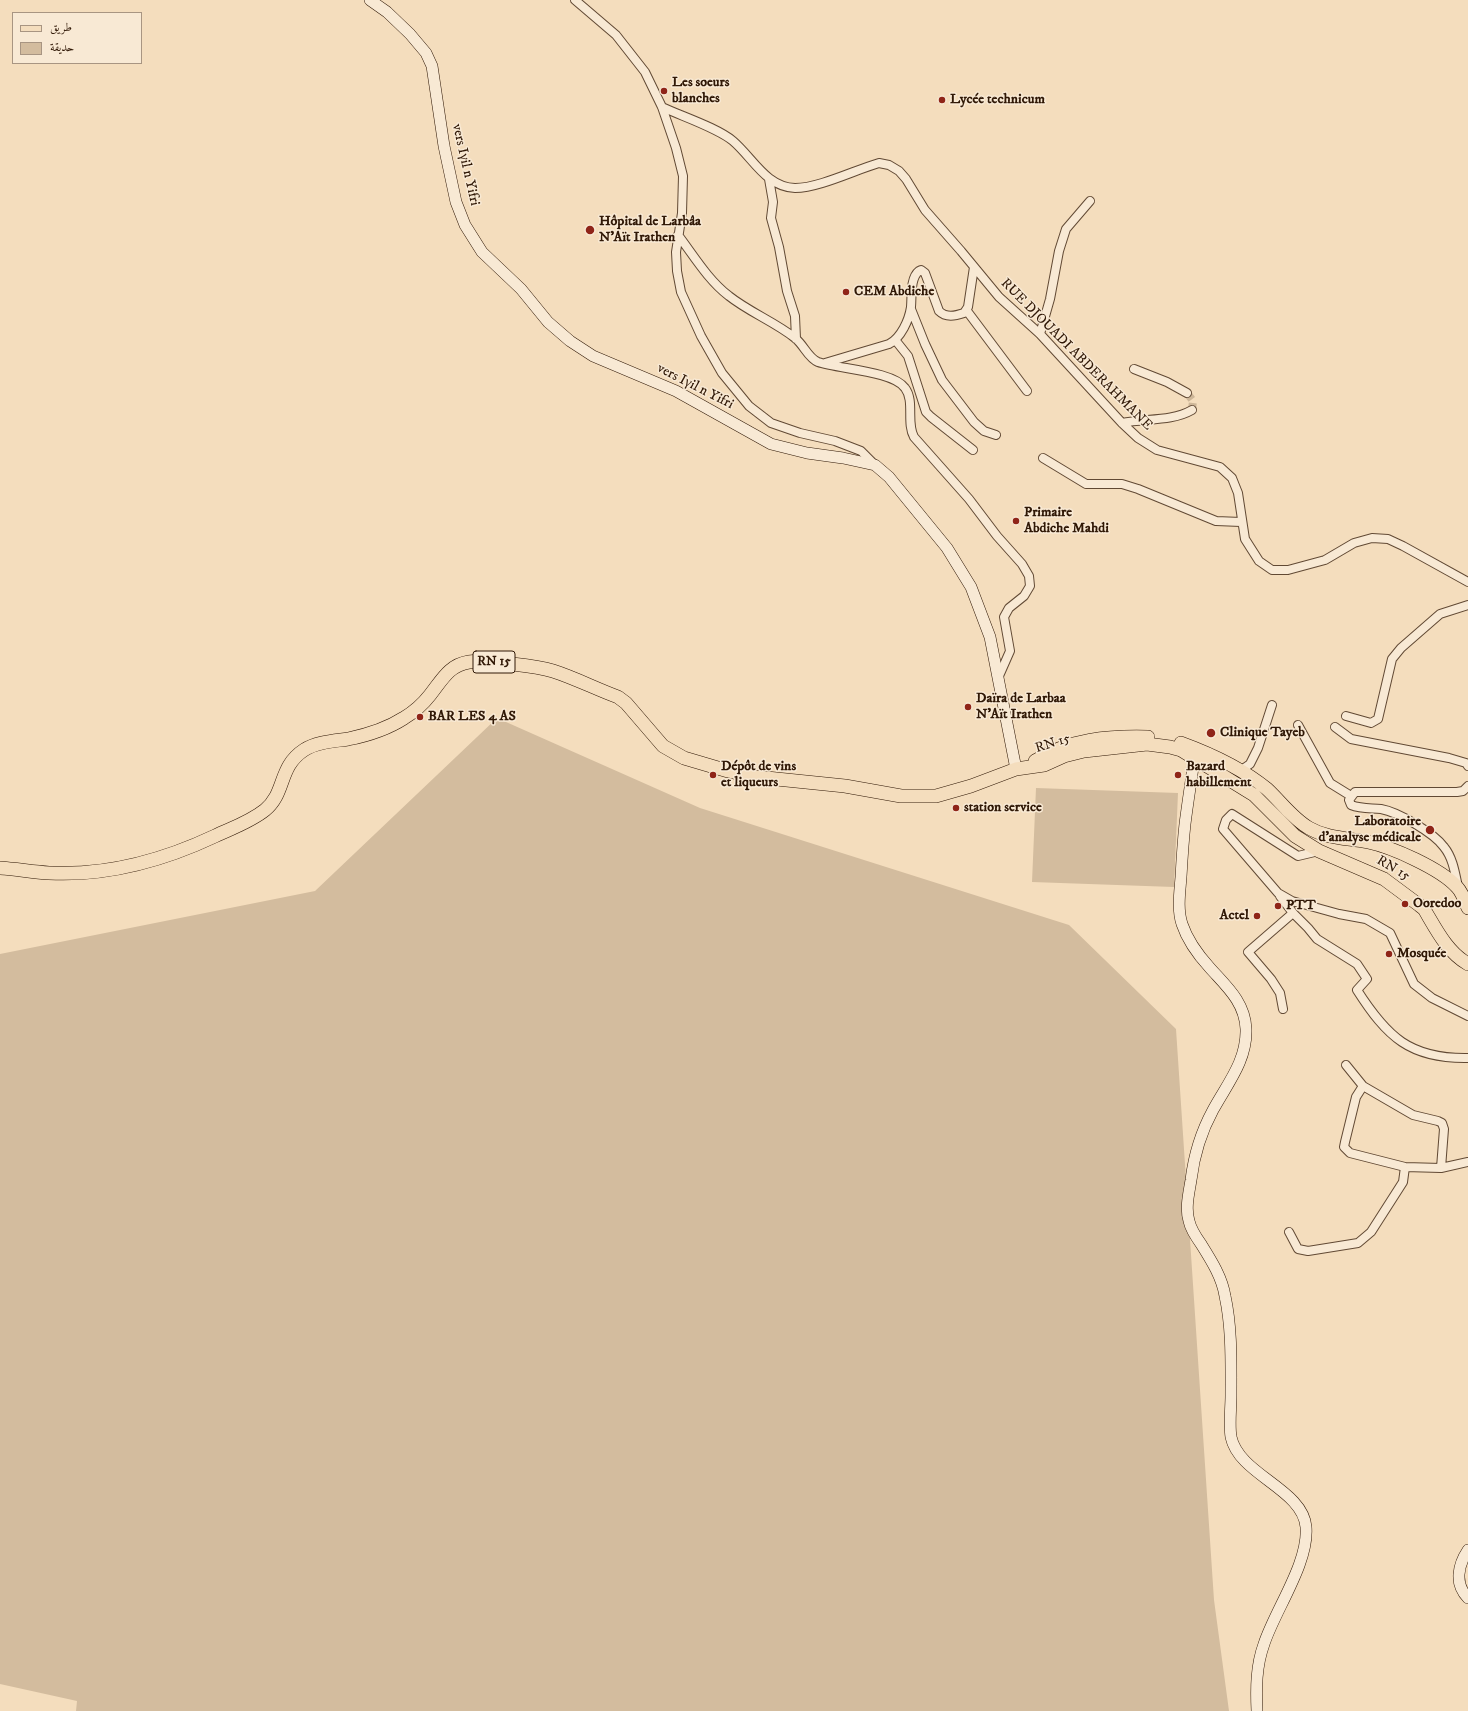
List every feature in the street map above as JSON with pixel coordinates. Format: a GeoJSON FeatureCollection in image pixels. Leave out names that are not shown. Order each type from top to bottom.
{"type":"FeatureCollection","features":[{"type":"Feature","properties":{"kind":"main road","name":"vers Iγil n Yifri"},"geometry":{"type":"LineString","coordinates":[[370,0],[387,12],[410,34],[426,53],[432,66],[444,146],[456,202],[465,226],[482,252],[521,289],[548,322],[570,341],[593,356],[676,391],[771,444],[808,453],[843,458],[875,465],[889,477],[947,548],[971,587],[990,637],[1020,768]]}},
{"type":"Feature","properties":{"kind":"main road","name":"RN 15"},"geometry":{"type":"LineString","coordinates":[[0,868],[48,873],[108,871],[152,862],[182,851],[243,824],[266,809],[274,801],[280,790],[286,768],[296,756],[306,748],[364,735],[393,725],[414,712],[449,671],[458,665],[469,662],[485,661],[552,671],[618,697],[626,703],[663,746],[684,758],[728,771],[757,777],[845,786],[901,796],[936,796],[971,786],[1020,768],[1044,765],[1064,756],[1079,752],[1147,744],[1170,747],[1195,753],[1240,771],[1267,790],[1308,828],[1333,837],[1368,842],[1382,846],[1414,859],[1441,874],[1458,888],[1468,908]]}},
{"type":"Feature","properties":{"kind":"main road","name":"RN 15"},"geometry":{"type":"LineString","coordinates":[[1195,753],[1254,795],[1295,836],[1319,852],[1384,878],[1420,905],[1448,947],[1456,956],[1468,964]]}},
{"type":"Feature","properties":{"kind":"main road"},"geometry":{"type":"LineString","coordinates":[[1195,753],[1184,826],[1180,900],[1181,922],[1186,933],[1207,964],[1228,986],[1235,996],[1245,1021],[1246,1029],[1243,1052],[1236,1070],[1213,1110],[1203,1132],[1196,1154],[1188,1205],[1189,1221],[1196,1238],[1218,1274],[1225,1294],[1231,1363],[1230,1430],[1234,1446],[1248,1464],[1294,1503],[1304,1517],[1306,1524],[1305,1544],[1300,1562],[1287,1596],[1272,1621],[1262,1651],[1257,1677],[1257,1711]]}},
{"type":"Feature","properties":{"kind":"main road"},"geometry":{"type":"LineString","coordinates":[[1468,1550],[1461,1563],[1459,1582],[1468,1598]]}},
{"type":"Feature","properties":{"kind":"street"},"geometry":{"type":"LineString","coordinates":[[575,0],[616,34],[645,72],[662,108],[676,148],[683,176],[682,213],[676,252],[677,271],[681,292],[701,336],[722,373],[749,406],[771,422],[800,433],[835,441],[861,451],[875,465]]}},
{"type":"Feature","properties":{"kind":"street","name":"RUE DJOUADI ABDERAHMANE"},"geometry":{"type":"LineString","coordinates":[[662,108],[719,132],[733,141],[769,179],[781,185],[794,188],[812,186],[879,163],[889,165],[899,171],[906,179],[925,210],[961,251],[998,297],[1040,334],[1138,438],[1157,450],[1220,467],[1232,478],[1238,493],[1241,522],[1245,539],[1259,561],[1272,570],[1288,570],[1325,560],[1354,543],[1372,538],[1388,539],[1468,582]]}},
{"type":"Feature","properties":{"kind":"street"},"geometry":{"type":"LineString","coordinates":[[769,179],[773,202],[771,218],[779,247],[787,291],[795,316],[796,339]]}},
{"type":"Feature","properties":{"kind":"street"},"geometry":{"type":"LineString","coordinates":[[1040,334],[1050,299],[1059,251],[1066,229],[1090,201]]}},
{"type":"Feature","properties":{"kind":"street"},"geometry":{"type":"LineString","coordinates":[[678,235],[704,271],[724,292],[796,339],[813,359],[824,363],[880,375],[898,382],[905,387],[908,394],[910,430],[914,437],[969,499],[996,536],[1022,564],[1029,576],[1030,586],[1024,596],[1005,612],[1004,617],[1010,650],[999,676]]}},
{"type":"Feature","properties":{"kind":"street"},"geometry":{"type":"LineString","coordinates":[[974,267],[967,311],[1027,391]]}},
{"type":"Feature","properties":{"kind":"street"},"geometry":{"type":"LineString","coordinates":[[824,363],[896,341],[900,335],[910,309],[914,278],[916,273],[921,270],[925,273],[939,311],[943,315],[947,316],[960,314],[967,311]]}},
{"type":"Feature","properties":{"kind":"street"},"geometry":{"type":"LineString","coordinates":[[910,309],[942,380],[974,422],[984,431],[996,435]]}},
{"type":"Feature","properties":{"kind":"street"},"geometry":{"type":"LineString","coordinates":[[896,341],[908,356],[926,412],[974,450]]}},
{"type":"Feature","properties":{"kind":"street"},"geometry":{"type":"LineString","coordinates":[[1134,370],[1167,382],[1187,393]]}},
{"type":"Feature","properties":{"kind":"street"},"geometry":{"type":"LineString","coordinates":[[1122,422],[1161,419],[1186,413],[1192,410]]}},
{"type":"Feature","properties":{"kind":"street"},"geometry":{"type":"LineString","coordinates":[[1043,458],[1086,484],[1122,484],[1138,489],[1216,521],[1241,522]]}},
{"type":"Feature","properties":{"kind":"street"},"geometry":{"type":"LineString","coordinates":[[1346,716],[1371,723],[1378,719],[1392,659],[1440,614],[1468,605]]}},
{"type":"Feature","properties":{"kind":"street"},"geometry":{"type":"LineString","coordinates":[[1240,771],[1250,764],[1258,748],[1272,705]]}},
{"type":"Feature","properties":{"kind":"street"},"geometry":{"type":"LineString","coordinates":[[1298,725],[1330,783],[1351,796]]}},
{"type":"Feature","properties":{"kind":"street"},"geometry":{"type":"LineString","coordinates":[[1335,727],[1351,739],[1449,758],[1466,763],[1468,766]]}},
{"type":"Feature","properties":{"kind":"street"},"geometry":{"type":"LineString","coordinates":[[1458,888],[1453,863],[1444,846],[1411,820],[1382,809],[1359,808],[1351,805],[1349,800],[1355,792],[1457,792],[1463,791],[1468,786]]}},
{"type":"Feature","properties":{"kind":"street"},"geometry":{"type":"LineString","coordinates":[[1319,852],[1298,856],[1232,814],[1226,820],[1224,829],[1293,913],[1317,939],[1357,964],[1367,979],[1357,990],[1373,1014],[1400,1042],[1421,1052],[1450,1058],[1468,1058]]}},
{"type":"Feature","properties":{"kind":"street"},"geometry":{"type":"LineString","coordinates":[[1278,893],[1292,901],[1338,914],[1366,919],[1390,933],[1414,984],[1432,998],[1468,1016]]}},
{"type":"Feature","properties":{"kind":"street"},"geometry":{"type":"LineString","coordinates":[[1283,1009],[1280,993],[1271,979],[1248,952],[1293,913]]}},
{"type":"Feature","properties":{"kind":"street"},"geometry":{"type":"LineString","coordinates":[[1346,1065],[1363,1086],[1413,1115],[1442,1123],[1444,1129],[1441,1168]]}},
{"type":"Feature","properties":{"kind":"street"},"geometry":{"type":"LineString","coordinates":[[1363,1086],[1356,1097],[1344,1147],[1350,1153],[1405,1168],[1441,1168],[1468,1162]]}},
{"type":"Feature","properties":{"kind":"street"},"geometry":{"type":"LineString","coordinates":[[1289,1232],[1298,1249],[1308,1251],[1358,1243],[1371,1232],[1403,1182],[1405,1168]]}},
{"type":"Feature","properties":{"kind":"green space"},"geometry":{"type":"Polygon","coordinates":[[[497,718],[700,808],[1069,925],[1176,1029],[1214,1600],[1229,1711],[76,1711],[77,1701],[0,1684],[0,954],[315,891],[497,718]]]}},
{"type":"Feature","properties":{"kind":"green space"},"geometry":{"type":"Polygon","coordinates":[[[1036,788],[1178,793],[1174,887],[1032,882],[1036,788]]]}},
{"type":"Feature","properties":{"kind":"tunnel"},"geometry":{"type":"LineString","coordinates":[[1187,393],[1193,401],[1192,410]]}},
{"type":"Feature","properties":{"kind":"place","name":"Les soeurs blanches"},"geometry":{"type":"Point","coordinates":[664,91]}},
{"type":"Feature","properties":{"kind":"place","name":"Lycée technicum"},"geometry":{"type":"Point","coordinates":[942,100]}},
{"type":"Feature","properties":{"kind":"place","name":"Hôpital de Larbâa N'Aït Irathen"},"geometry":{"type":"Point","coordinates":[590,230]}},
{"type":"Feature","properties":{"kind":"place","name":"CEM Abdiche"},"geometry":{"type":"Point","coordinates":[846,292]}},
{"type":"Feature","properties":{"kind":"place","name":"Primaire Abdiche Mahdi"},"geometry":{"type":"Point","coordinates":[1016,521]}},
{"type":"Feature","properties":{"kind":"place","name":"Daïra de Larbaa N'Aït Irathen"},"geometry":{"type":"Point","coordinates":[968,707]}},
{"type":"Feature","properties":{"kind":"place","name":"BAR LES 4 AS"},"geometry":{"type":"Point","coordinates":[420,717]}},
{"type":"Feature","properties":{"kind":"place","name":"Clinique Tayeb"},"geometry":{"type":"Point","coordinates":[1211,733]}},
{"type":"Feature","properties":{"kind":"place","name":"Dépôt de vins et liqueurs"},"geometry":{"type":"Point","coordinates":[713,775]}},
{"type":"Feature","properties":{"kind":"place","name":"Bazard habillement"},"geometry":{"type":"Point","coordinates":[1178,775]}},
{"type":"Feature","properties":{"kind":"place","name":"station service"},"geometry":{"type":"Point","coordinates":[956,808]}},
{"type":"Feature","properties":{"kind":"place","name":"Laboratoire d'analyse médicale"},"geometry":{"type":"Point","coordinates":[1430,830]}},
{"type":"Feature","properties":{"kind":"place","name":"Ooredoo"},"geometry":{"type":"Point","coordinates":[1405,904]}},
{"type":"Feature","properties":{"kind":"place","name":"PTT"},"geometry":{"type":"Point","coordinates":[1278,906]}},
{"type":"Feature","properties":{"kind":"place","name":"Actel"},"geometry":{"type":"Point","coordinates":[1257,916]}},
{"type":"Feature","properties":{"kind":"place","name":"Mosquée"},"geometry":{"type":"Point","coordinates":[1389,954]}}]}
